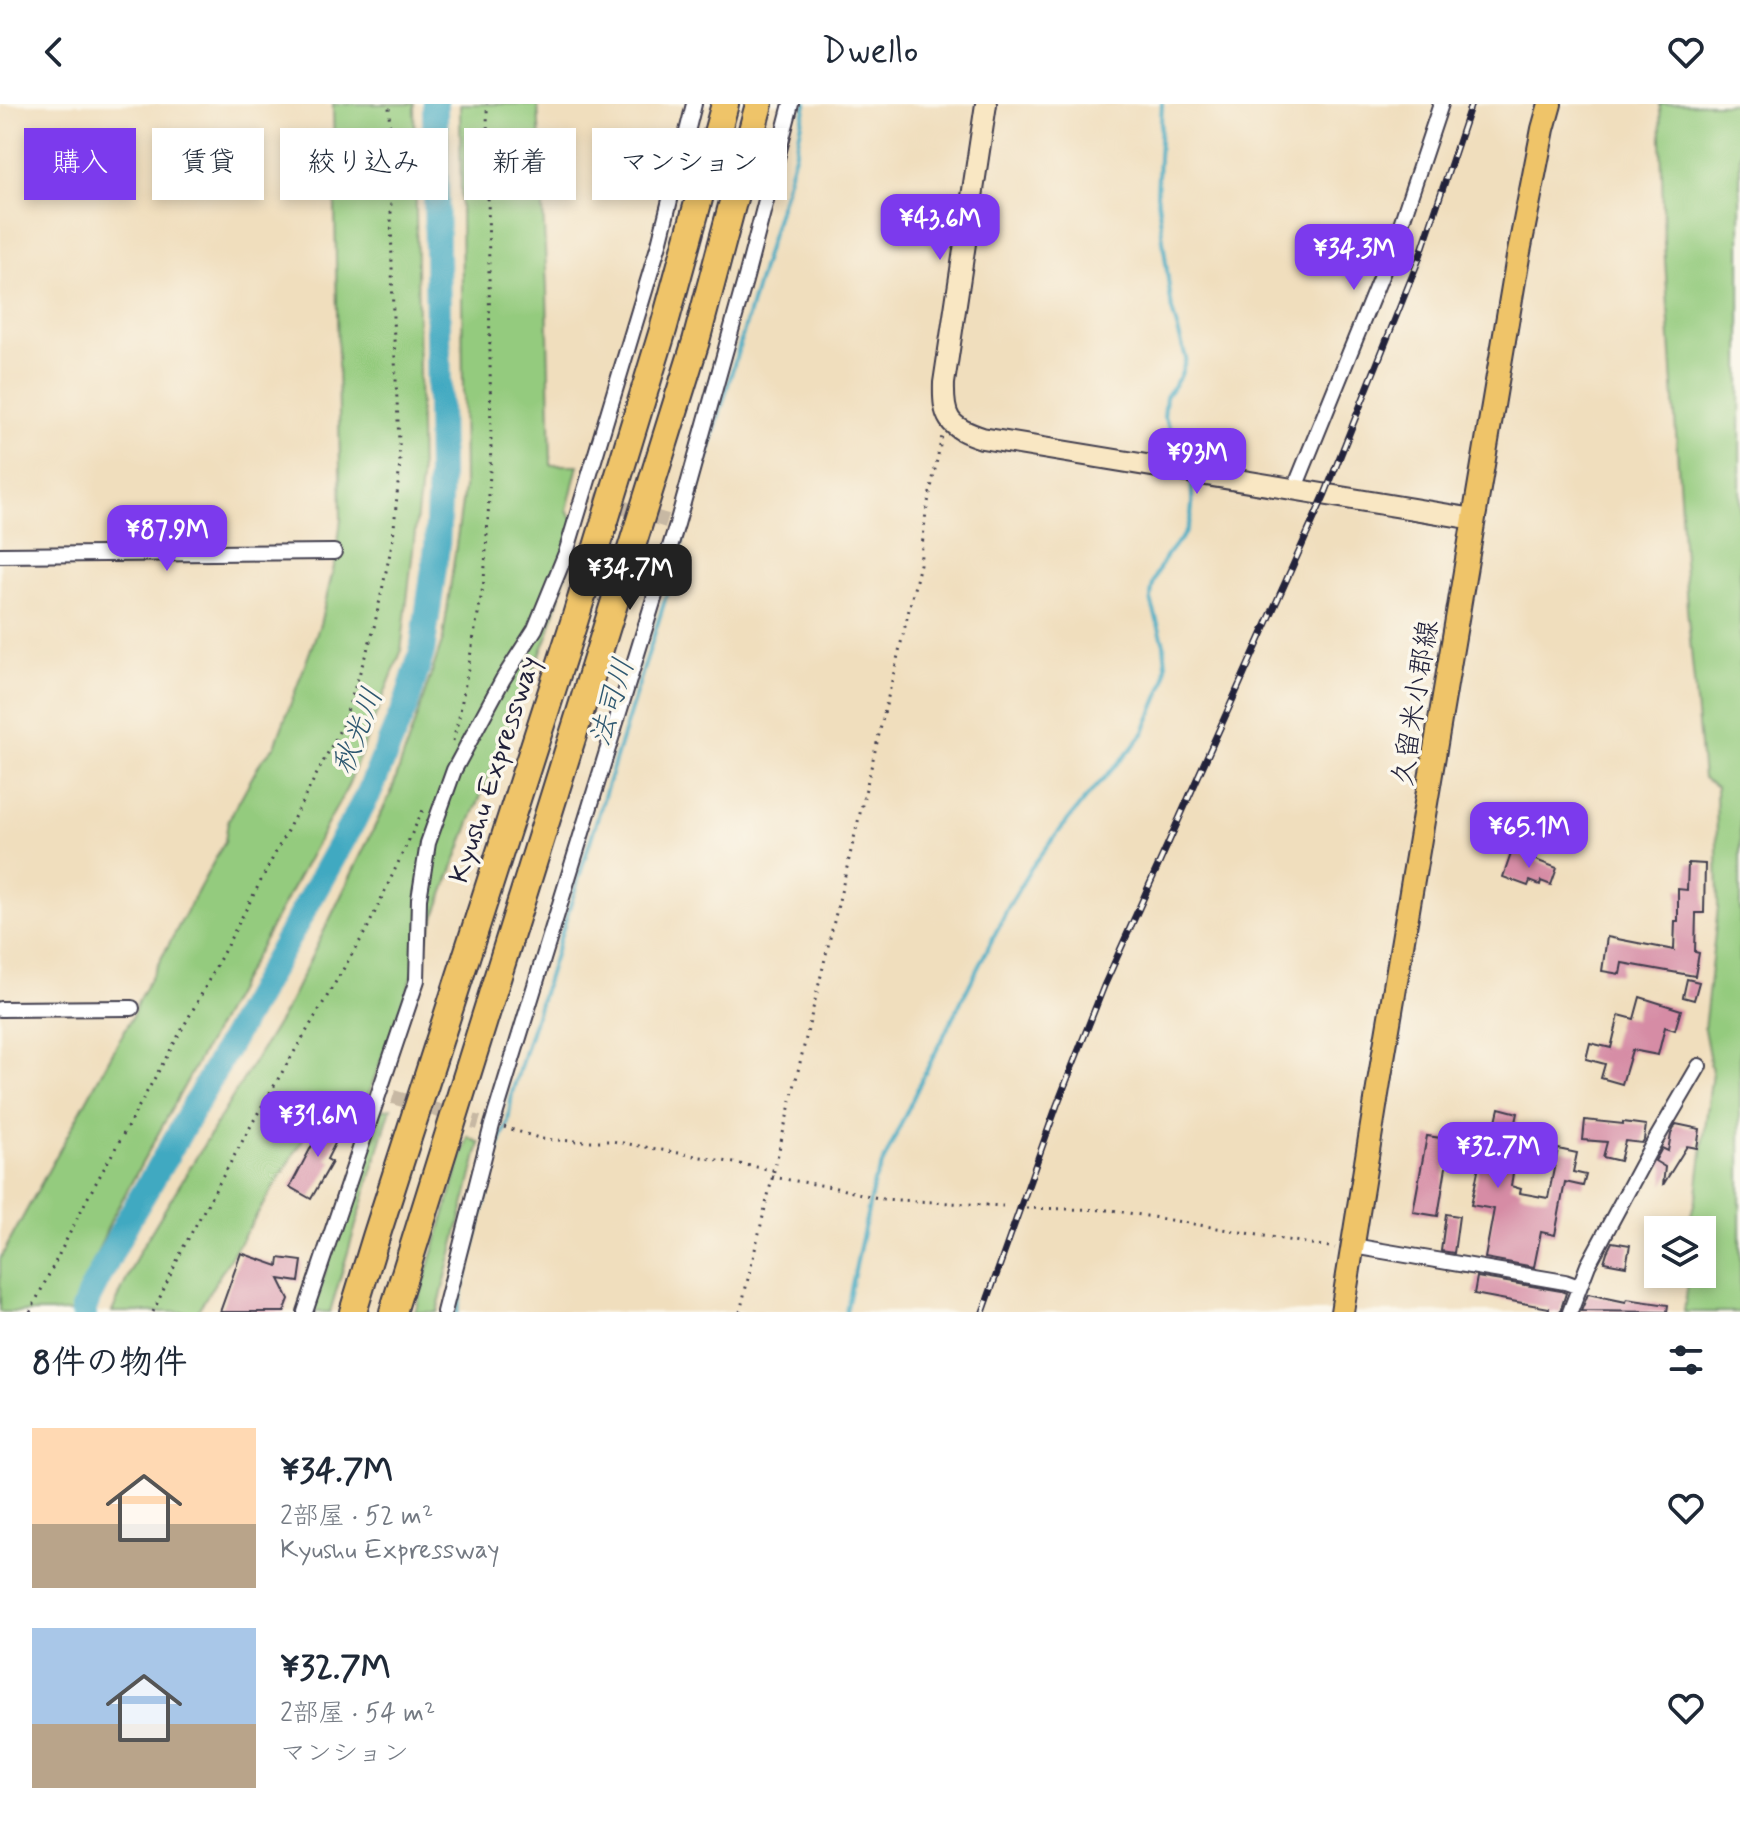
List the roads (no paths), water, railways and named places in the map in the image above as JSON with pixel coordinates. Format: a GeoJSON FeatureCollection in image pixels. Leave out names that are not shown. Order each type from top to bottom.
{"type":"FeatureCollection","features":[{"type":"Feature","properties":{"kind":"highway","name":"Kyushu Expressway"},"geometry":{"type":"LineString","coordinates":[[353,1312],[575,619],[663,330],[725,104]]}},
{"type":"Feature","properties":{"kind":"highway"},"geometry":{"type":"LineString","coordinates":[[393,1312],[696,341],[759,104]]}},
{"type":"Feature","properties":{"kind":"main road","name":"久留米小郡線"},"geometry":{"type":"LineString","coordinates":[[1342,1312],[1518,257],[1550,104]]}},
{"type":"Feature","properties":{"kind":"street"},"geometry":{"type":"LineString","coordinates":[[305,1312],[386,1095],[417,980],[419,899],[428,843],[454,770],[503,679],[535,629],[590,498],[694,104]]}},
{"type":"Feature","properties":{"kind":"street"},"geometry":{"type":"LineString","coordinates":[[444,1312],[485,1124],[746,277],[791,104]]}},
{"type":"Feature","properties":{"kind":"street"},"geometry":{"type":"LineString","coordinates":[[986,104],[944,383],[947,416],[966,433],[1474,519]]}},
{"type":"Feature","properties":{"kind":"street"},"geometry":{"type":"LineString","coordinates":[[1294,490],[1396,239],[1441,104]]}},
{"type":"Feature","properties":{"kind":"street"},"geometry":{"type":"LineString","coordinates":[[0,555],[334,552]]}},
{"type":"Feature","properties":{"kind":"street"},"geometry":{"type":"LineString","coordinates":[[0,1009],[132,1008]]}},
{"type":"Feature","properties":{"kind":"street"},"geometry":{"type":"LineString","coordinates":[[1570,1312],[1588,1265],[1699,1066]]}},
{"type":"Feature","properties":{"kind":"street"},"geometry":{"type":"LineString","coordinates":[[1353,1246],[1551,1279],[1579,1287]]}},
{"type":"Feature","properties":{"kind":"waterway","name":"秋光川"},"geometry":{"type":"LineString","coordinates":[[83,1312],[129,1218],[369,793],[406,704],[422,652],[437,547],[440,477],[435,104]]}},
{"type":"Feature","properties":{"kind":"waterway","name":"法司川"},"geometry":{"type":"LineString","coordinates":[[457,1312],[499,1145],[508,1122],[512,1093],[673,574],[795,155],[806,104]]}},
{"type":"Feature","properties":{"kind":"waterway"},"geometry":{"type":"LineString","coordinates":[[1162,104],[1157,194],[1172,310],[1186,358],[1181,375],[1166,397],[1164,417],[1184,454]]}},
{"type":"Feature","properties":{"kind":"waterway"},"geometry":{"type":"LineString","coordinates":[[846,1312],[874,1182],[1010,904],[1053,839],[1144,732],[1165,681],[1166,665],[1151,593],[1161,565],[1188,526],[1192,507],[1191,481]]}},
{"type":"Feature","properties":{"kind":"tunnel"},"geometry":{"type":"LineString","coordinates":[[595,499],[667,521]]}},
{"type":"Feature","properties":{"kind":"tunnel"},"geometry":{"type":"LineString","coordinates":[[393,1097],[479,1123]]}},
{"type":"Feature","properties":{"kind":"railway"},"geometry":{"type":"LineString","coordinates":[[983,1312],[1057,1105],[1104,986],[1325,494],[1419,259],[1471,104]]}}]}
